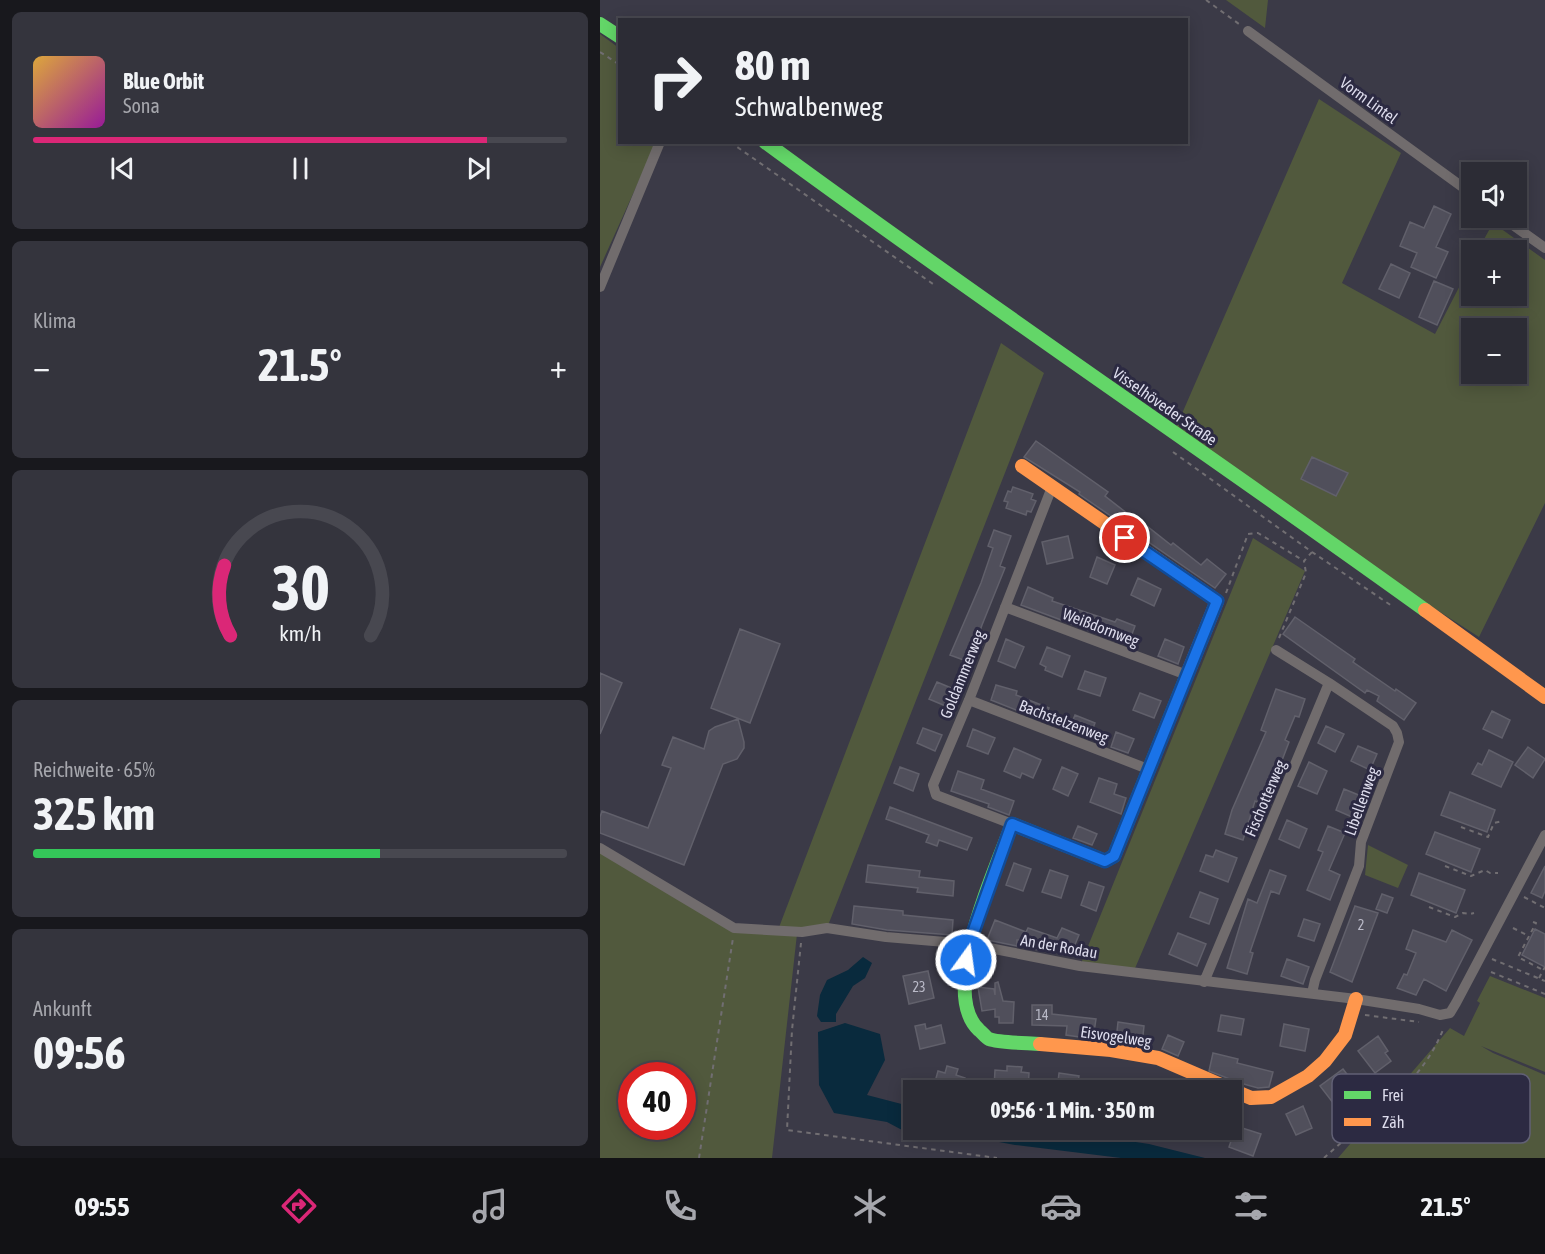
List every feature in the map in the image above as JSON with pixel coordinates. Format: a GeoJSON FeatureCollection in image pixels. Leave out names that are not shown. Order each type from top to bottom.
{"type":"FeatureCollection","features":[{"type":"Feature","properties":{"kind":"street"},"geometry":{"type":"LineString","coordinates":[[600,24],[618,36]]}},
{"type":"Feature","properties":{"kind":"street","name":"Vorm Lintel"},"geometry":{"type":"LineString","coordinates":[[1248,31],[1461,186]]}},
{"type":"Feature","properties":{"kind":"street"},"geometry":{"type":"LineString","coordinates":[[600,286],[659,144]]}},
{"type":"Feature","properties":{"kind":"street","name":"Visselhöveder Straße"},"geometry":{"type":"LineString","coordinates":[[768,144],[884,230],[1322,536],[1545,697]]}},
{"type":"Feature","properties":{"kind":"street"},"geometry":{"type":"LineString","coordinates":[[1517,228],[1545,248]]}},
{"type":"Feature","properties":{"kind":"street"},"geometry":{"type":"LineString","coordinates":[[1012,824],[1105,861],[1114,856],[1217,601],[1022,466]]}},
{"type":"Feature","properties":{"kind":"street","name":"Goldammerweg"},"geometry":{"type":"LineString","coordinates":[[1012,824],[936,795],[933,785],[969,700],[1052,487]]}},
{"type":"Feature","properties":{"kind":"street","name":"Weißdornweg"},"geometry":{"type":"LineString","coordinates":[[1005,607],[1186,675]]}},
{"type":"Feature","properties":{"kind":"street"},"geometry":{"type":"LineString","coordinates":[[1276,650],[1329,683]]}},
{"type":"Feature","properties":{"kind":"street","name":"Fischotterweg"},"geometry":{"type":"LineString","coordinates":[[1204,982],[1329,683]]}},
{"type":"Feature","properties":{"kind":"street","name":"Libellenweg"},"geometry":{"type":"LineString","coordinates":[[1312,993],[1359,866],[1361,842],[1398,742],[1393,726],[1329,683]]}},
{"type":"Feature","properties":{"kind":"street","name":"Bachstelzenweg"},"geometry":{"type":"LineString","coordinates":[[969,700],[1148,769]]}},
{"type":"Feature","properties":{"kind":"street","name":"Eisvogelweg"},"geometry":{"type":"LineString","coordinates":[[1012,824],[969,944],[963,977],[966,1002],[972,1022],[980,1033],[989,1039],[1111,1050],[1158,1058],[1251,1098],[1271,1097],[1308,1076],[1325,1060],[1345,1035],[1356,999]]}},
{"type":"Feature","properties":{"kind":"street"},"geometry":{"type":"LineString","coordinates":[[1445,1015],[1450,1013],[1456,1003],[1545,835]]}},
{"type":"Feature","properties":{"kind":"street","name":"An der Rodau"},"geometry":{"type":"LineString","coordinates":[[600,848],[734,928],[802,932],[827,928],[886,938],[969,944],[1080,966],[1312,993],[1445,1015]]}},
{"type":"Feature","properties":{"kind":"path"},"geometry":{"type":"LineString","coordinates":[[1206,0],[1248,31]]}},
{"type":"Feature","properties":{"kind":"path"},"geometry":{"type":"LineString","coordinates":[[600,52],[618,64]]}},
{"type":"Feature","properties":{"kind":"path"},"geometry":{"type":"LineString","coordinates":[[733,144],[934,285]]}},
{"type":"Feature","properties":{"kind":"path"},"geometry":{"type":"LineString","coordinates":[[1170,450],[1400,612]]}},
{"type":"Feature","properties":{"kind":"path"},"geometry":{"type":"LineString","coordinates":[[1217,601],[1224,597],[1248,534],[1258,533],[1304,561],[1306,573],[1276,650]]}},
{"type":"Feature","properties":{"kind":"path"},"geometry":{"type":"LineString","coordinates":[[1304,561],[1312,552]]}},
{"type":"Feature","properties":{"kind":"path"},"geometry":{"type":"LineString","coordinates":[[1461,827],[1488,837],[1494,823],[1502,821]]}},
{"type":"Feature","properties":{"kind":"path"},"geometry":{"type":"LineString","coordinates":[[1466,829],[1467,825]]}},
{"type":"Feature","properties":{"kind":"path"},"geometry":{"type":"LineString","coordinates":[[1444,866],[1452,866],[1471,876],[1485,870],[1498,873]]}},
{"type":"Feature","properties":{"kind":"path"},"geometry":{"type":"LineString","coordinates":[[1524,897],[1544,908],[1545,903]]}},
{"type":"Feature","properties":{"kind":"path"},"geometry":{"type":"LineString","coordinates":[[1435,909],[1436,905]]}},
{"type":"Feature","properties":{"kind":"path"},"geometry":{"type":"LineString","coordinates":[[1429,907],[1455,917],[1463,913],[1474,913]]}},
{"type":"Feature","properties":{"kind":"path"},"geometry":{"type":"LineString","coordinates":[[1533,922],[1536,924],[1520,949],[1518,957],[1544,968],[1539,978]]}},
{"type":"Feature","properties":{"kind":"path"},"geometry":{"type":"LineString","coordinates":[[699,1158],[734,928]]}},
{"type":"Feature","properties":{"kind":"path"},"geometry":{"type":"LineString","coordinates":[[1513,928],[1529,936]]}},
{"type":"Feature","properties":{"kind":"path"},"geometry":{"type":"LineString","coordinates":[[802,932],[792,1030],[787,1130],[998,1158]]}},
{"type":"Feature","properties":{"kind":"path"},"geometry":{"type":"LineString","coordinates":[[1490,958],[1545,981]]}},
{"type":"Feature","properties":{"kind":"path"},"geometry":{"type":"LineString","coordinates":[[1491,972],[1545,994]]}},
{"type":"Feature","properties":{"kind":"path"},"geometry":{"type":"LineString","coordinates":[[1416,1074],[1430,1056],[1438,1040],[1445,1015]]}},
{"type":"Feature","properties":{"kind":"path"},"geometry":{"type":"LineString","coordinates":[[1324,1158],[1342,1143]]}},
{"type":"Feature","properties":{"kind":"green space"},"geometry":{"type":"Polygon","coordinates":[[[1226,0],[1268,0],[1265,28],[1226,0]]]}},
{"type":"Feature","properties":{"kind":"green space"},"geometry":{"type":"Polygon","coordinates":[[[600,34],[618,47],[618,144],[656,144],[600,267],[600,34]]]}},
{"type":"Feature","properties":{"kind":"green space"},"geometry":{"type":"Polygon","coordinates":[[[1319,99],[1401,153],[1342,283],[1435,334],[1461,283],[1461,306],[1527,306],[1527,247],[1545,260],[1545,503],[1479,637],[1322,536],[1174,432],[1319,99]]]}},
{"type":"Feature","properties":{"kind":"green space"},"geometry":{"type":"Polygon","coordinates":[[[1490,228],[1500,228],[1517,240],[1484,240],[1490,228]]]}},
{"type":"Feature","properties":{"kind":"green space"},"geometry":{"type":"Polygon","coordinates":[[[1001,343],[1044,373],[827,928],[778,930],[1001,343]]]}},
{"type":"Feature","properties":{"kind":"green space"},"geometry":{"type":"Polygon","coordinates":[[[1253,538],[1305,571],[1133,973],[1080,966],[1253,538]]]}},
{"type":"Feature","properties":{"kind":"green space"},"geometry":{"type":"Polygon","coordinates":[[[1368,845],[1408,865],[1398,888],[1365,875],[1368,845]]]}},
{"type":"Feature","properties":{"kind":"green space"},"geometry":{"type":"Polygon","coordinates":[[[600,851],[734,929],[797,934],[772,1158],[600,1158],[600,851]]]}},
{"type":"Feature","properties":{"kind":"green space"},"geometry":{"type":"Polygon","coordinates":[[[1490,976],[1545,998],[1545,1072],[1481,1046],[1545,1075],[1545,1158],[1338,1158],[1351,1143],[1530,1143],[1530,1074],[1410,1074],[1450,1028],[1464,1036],[1480,1003],[1477,1001],[1490,976]]]}},
{"type":"Feature","properties":{"kind":"water"},"geometry":{"type":"Polygon","coordinates":[[[863,957],[872,963],[865,978],[853,986],[836,1014],[836,1022],[821,1022],[817,1016],[820,995],[827,980],[848,970],[863,957]]]}},
{"type":"Feature","properties":{"kind":"water"},"geometry":{"type":"Polygon","coordinates":[[[845,1023],[880,1034],[885,1060],[867,1095],[903,1104],[903,1131],[887,1122],[834,1113],[819,1085],[818,1032],[845,1023]]]}},
{"type":"Feature","properties":{"kind":"water"},"geometry":{"type":"Polygon","coordinates":[[[989,1140],[1122,1140],[1205,1158],[1121,1158],[989,1140]]]}},
{"type":"Feature","properties":{"kind":"building"},"geometry":{"type":"Polygon","coordinates":[[[1434,206],[1451,214],[1436,247],[1448,252],[1436,278],[1411,267],[1417,253],[1400,246],[1410,222],[1424,228],[1434,206]]]}},
{"type":"Feature","properties":{"kind":"building"},"geometry":{"type":"Polygon","coordinates":[[[1391,264],[1410,273],[1399,298],[1379,289],[1391,264]]]}},
{"type":"Feature","properties":{"kind":"building"},"geometry":{"type":"Polygon","coordinates":[[[1434,281],[1453,289],[1437,325],[1419,317],[1434,281]]]}},
{"type":"Feature","properties":{"kind":"building"},"geometry":{"type":"Polygon","coordinates":[[[1036,441],[1108,492],[1105,496],[1142,525],[1143,523],[1171,545],[1173,543],[1201,565],[1207,559],[1226,574],[1215,588],[1079,494],[1080,492],[1024,457],[1036,441]]]}},
{"type":"Feature","properties":{"kind":"building"},"geometry":{"type":"Polygon","coordinates":[[[1312,457],[1348,473],[1336,496],[1301,479],[1312,457]]]}},
{"type":"Feature","properties":{"kind":"building"},"geometry":{"type":"Polygon","coordinates":[[[1013,487],[1033,494],[1031,499],[1036,501],[1031,512],[1027,511],[1026,515],[1006,508],[1008,502],[1004,501],[1008,491],[1011,492],[1013,487]]]}},
{"type":"Feature","properties":{"kind":"building"},"geometry":{"type":"Polygon","coordinates":[[[994,530],[1011,536],[1000,566],[1005,568],[969,662],[950,655],[981,583],[993,548],[988,546],[994,530]]]}},
{"type":"Feature","properties":{"kind":"building"},"geometry":{"type":"Polygon","coordinates":[[[1068,536],[1073,558],[1047,564],[1042,542],[1068,536]]]}},
{"type":"Feature","properties":{"kind":"building"},"geometry":{"type":"Polygon","coordinates":[[[1097,557],[1115,565],[1107,584],[1090,577],[1097,557]]]}},
{"type":"Feature","properties":{"kind":"building"},"geometry":{"type":"Polygon","coordinates":[[[1138,578],[1161,589],[1154,606],[1131,595],[1138,578]]]}},
{"type":"Feature","properties":{"kind":"building"},"geometry":{"type":"Polygon","coordinates":[[[1028,587],[1053,598],[1052,601],[1115,622],[1117,619],[1135,626],[1128,645],[1021,605],[1028,587]]]}},
{"type":"Feature","properties":{"kind":"building"},"geometry":{"type":"Polygon","coordinates":[[[1295,617],[1355,659],[1353,662],[1416,703],[1404,720],[1377,701],[1379,696],[1367,690],[1365,693],[1283,634],[1295,617]]]}},
{"type":"Feature","properties":{"kind":"building"},"geometry":{"type":"Polygon","coordinates":[[[740,629],[780,644],[750,723],[711,708],[740,629]]]}},
{"type":"Feature","properties":{"kind":"building"},"geometry":{"type":"Polygon","coordinates":[[[1006,639],[1024,647],[1015,668],[998,661],[1006,639]]]}},
{"type":"Feature","properties":{"kind":"building"},"geometry":{"type":"Polygon","coordinates":[[[1165,639],[1184,647],[1178,664],[1158,656],[1165,639]]]}},
{"type":"Feature","properties":{"kind":"building"},"geometry":{"type":"Polygon","coordinates":[[[1047,647],[1070,656],[1062,677],[1045,670],[1046,667],[1040,664],[1047,647]]]}},
{"type":"Feature","properties":{"kind":"building"},"geometry":{"type":"Polygon","coordinates":[[[1085,671],[1106,678],[1100,696],[1078,689],[1085,671]]]}},
{"type":"Feature","properties":{"kind":"building"},"geometry":{"type":"Polygon","coordinates":[[[600,673],[622,683],[600,734],[600,673]]]}},
{"type":"Feature","properties":{"kind":"building"},"geometry":{"type":"Polygon","coordinates":[[[937,682],[956,690],[948,707],[929,699],[937,682]]]}},
{"type":"Feature","properties":{"kind":"building"},"geometry":{"type":"Polygon","coordinates":[[[996,685],[1017,691],[1016,695],[1049,708],[1044,721],[991,700],[996,685]]]}},
{"type":"Feature","properties":{"kind":"building"},"geometry":{"type":"Polygon","coordinates":[[[1276,689],[1305,699],[1299,717],[1295,716],[1285,740],[1289,742],[1265,805],[1255,801],[1243,840],[1225,834],[1232,810],[1266,732],[1261,730],[1276,689]]]}},
{"type":"Feature","properties":{"kind":"building"},"geometry":{"type":"Polygon","coordinates":[[[1140,693],[1161,701],[1154,718],[1133,710],[1140,693]]]}},
{"type":"Feature","properties":{"kind":"building"},"geometry":{"type":"Polygon","coordinates":[[[1492,711],[1510,720],[1502,738],[1483,729],[1492,711]]]}},
{"type":"Feature","properties":{"kind":"building"},"geometry":{"type":"Polygon","coordinates":[[[1075,715],[1095,723],[1089,738],[1069,730],[1075,715]]]}},
{"type":"Feature","properties":{"kind":"building"},"geometry":{"type":"Polygon","coordinates":[[[738,719],[744,748],[737,759],[723,764],[684,865],[600,833],[602,811],[648,828],[671,768],[662,765],[673,737],[704,749],[709,731],[738,719]]]}},
{"type":"Feature","properties":{"kind":"building"},"geometry":{"type":"Polygon","coordinates":[[[1326,726],[1344,734],[1335,752],[1318,743],[1326,726]]]}},
{"type":"Feature","properties":{"kind":"building"},"geometry":{"type":"Polygon","coordinates":[[[923,728],[942,735],[935,751],[917,743],[923,728]]]}},
{"type":"Feature","properties":{"kind":"building"},"geometry":{"type":"Polygon","coordinates":[[[973,729],[995,738],[988,754],[967,746],[973,729]]]}},
{"type":"Feature","properties":{"kind":"building"},"geometry":{"type":"Polygon","coordinates":[[[1116,732],[1134,739],[1128,753],[1111,747],[1116,732]]]}},
{"type":"Feature","properties":{"kind":"building"},"geometry":{"type":"Polygon","coordinates":[[[1358,746],[1377,754],[1370,770],[1351,761],[1358,746]]]}},
{"type":"Feature","properties":{"kind":"building"},"geometry":{"type":"Polygon","coordinates":[[[1528,747],[1545,759],[1533,778],[1515,765],[1528,747]]]}},
{"type":"Feature","properties":{"kind":"building"},"geometry":{"type":"Polygon","coordinates":[[[1014,748],[1041,760],[1033,778],[1022,773],[1020,778],[1004,771],[1014,748]]]}},
{"type":"Feature","properties":{"kind":"building"},"geometry":{"type":"Polygon","coordinates":[[[1489,750],[1513,762],[1501,787],[1472,774],[1478,763],[1482,765],[1489,750]]]}},
{"type":"Feature","properties":{"kind":"building"},"geometry":{"type":"Polygon","coordinates":[[[1309,762],[1327,771],[1317,794],[1298,786],[1309,762]]]}},
{"type":"Feature","properties":{"kind":"building"},"geometry":{"type":"Polygon","coordinates":[[[900,767],[919,774],[913,791],[894,783],[900,767]]]}},
{"type":"Feature","properties":{"kind":"building"},"geometry":{"type":"Polygon","coordinates":[[[1062,767],[1078,774],[1068,796],[1053,789],[1062,767]]]}},
{"type":"Feature","properties":{"kind":"building"},"geometry":{"type":"Polygon","coordinates":[[[958,771],[984,780],[981,789],[1014,801],[1009,815],[988,807],[989,804],[951,791],[958,771]]]}},
{"type":"Feature","properties":{"kind":"building"},"geometry":{"type":"Polygon","coordinates":[[[1099,778],[1117,784],[1114,794],[1126,798],[1121,814],[1090,802],[1099,778]]]}},
{"type":"Feature","properties":{"kind":"building"},"geometry":{"type":"Polygon","coordinates":[[[1344,789],[1361,796],[1352,817],[1336,810],[1344,789]]]}},
{"type":"Feature","properties":{"kind":"building"},"geometry":{"type":"Polygon","coordinates":[[[1450,792],[1495,810],[1487,832],[1441,815],[1450,792]]]}},
{"type":"Feature","properties":{"kind":"building"},"geometry":{"type":"Polygon","coordinates":[[[890,807],[972,838],[967,850],[939,840],[937,846],[926,842],[929,835],[886,819],[890,807]]]}},
{"type":"Feature","properties":{"kind":"building"},"geometry":{"type":"Polygon","coordinates":[[[1287,820],[1307,829],[1299,848],[1279,839],[1287,820]]]}},
{"type":"Feature","properties":{"kind":"building"},"geometry":{"type":"Polygon","coordinates":[[[1078,826],[1097,834],[1092,845],[1073,838],[1078,826]]]}},
{"type":"Feature","properties":{"kind":"building"},"geometry":{"type":"Polygon","coordinates":[[[1328,826],[1345,833],[1329,870],[1340,875],[1330,900],[1307,890],[1323,852],[1318,850],[1328,826]]]}},
{"type":"Feature","properties":{"kind":"building"},"geometry":{"type":"Polygon","coordinates":[[[1435,832],[1480,849],[1471,872],[1426,854],[1435,832]]]}},
{"type":"Feature","properties":{"kind":"building"},"geometry":{"type":"Polygon","coordinates":[[[1216,850],[1237,858],[1228,882],[1200,871],[1206,855],[1213,857],[1216,850]]]}},
{"type":"Feature","properties":{"kind":"building"},"geometry":{"type":"Polygon","coordinates":[[[1014,863],[1031,869],[1023,891],[1006,885],[1014,863]]]}},
{"type":"Feature","properties":{"kind":"building"},"geometry":{"type":"Polygon","coordinates":[[[868,865],[920,871],[919,877],[954,881],[953,896],[917,892],[918,888],[866,882],[868,865]]]}},
{"type":"Feature","properties":{"kind":"building"},"geometry":{"type":"Polygon","coordinates":[[[1545,866],[1545,891],[1542,898],[1531,893],[1545,866]]]}},
{"type":"Feature","properties":{"kind":"building"},"geometry":{"type":"Polygon","coordinates":[[[1050,870],[1068,876],[1061,898],[1042,892],[1050,870]]]}},
{"type":"Feature","properties":{"kind":"building"},"geometry":{"type":"Polygon","coordinates":[[[1270,870],[1286,876],[1279,894],[1271,891],[1250,952],[1253,953],[1247,974],[1227,968],[1248,899],[1257,903],[1270,870]]]}},
{"type":"Feature","properties":{"kind":"building"},"geometry":{"type":"Polygon","coordinates":[[[1419,873],[1465,890],[1456,913],[1411,895],[1419,873]]]}},
{"type":"Feature","properties":{"kind":"building"},"geometry":{"type":"Polygon","coordinates":[[[1089,882],[1104,887],[1096,911],[1081,905],[1089,882]]]}},
{"type":"Feature","properties":{"kind":"building"},"geometry":{"type":"Polygon","coordinates":[[[1200,892],[1218,899],[1209,924],[1190,917],[1200,892]]]}},
{"type":"Feature","properties":{"kind":"building"},"geometry":{"type":"Polygon","coordinates":[[[1382,894],[1393,898],[1387,913],[1376,909],[1382,894]]]}},
{"type":"Feature","properties":{"kind":"building"},"geometry":{"type":"Polygon","coordinates":[[[854,906],[903,911],[903,915],[953,920],[952,935],[887,930],[852,924],[854,906]]]}},
{"type":"Feature","properties":{"kind":"building"},"geometry":{"type":"Polygon","coordinates":[[[1355,906],[1378,913],[1352,982],[1330,972],[1355,906]]]}},
{"type":"Feature","properties":{"kind":"building"},"geometry":{"type":"Polygon","coordinates":[[[1304,919],[1320,924],[1314,941],[1298,936],[1304,919]]]}},
{"type":"Feature","properties":{"kind":"building"},"geometry":{"type":"Polygon","coordinates":[[[995,920],[1026,932],[1028,928],[1057,938],[1062,928],[1079,935],[1071,954],[1045,944],[1043,951],[1033,949],[1033,940],[1017,940],[1017,946],[987,940],[995,920]]]}},
{"type":"Feature","properties":{"kind":"building"},"geometry":{"type":"Polygon","coordinates":[[[1535,929],[1545,934],[1545,967],[1522,955],[1535,929]]]}},
{"type":"Feature","properties":{"kind":"building"},"geometry":{"type":"Polygon","coordinates":[[[1413,930],[1446,942],[1452,930],[1472,940],[1446,991],[1424,979],[1416,995],[1397,988],[1404,974],[1407,975],[1416,953],[1406,949],[1413,930]]]}},
{"type":"Feature","properties":{"kind":"building"},"geometry":{"type":"Polygon","coordinates":[[[1178,933],[1206,944],[1197,966],[1169,954],[1178,933]]]}},
{"type":"Feature","properties":{"kind":"building"},"geometry":{"type":"Polygon","coordinates":[[[1287,959],[1309,967],[1303,984],[1281,976],[1287,959]]]}},
{"type":"Feature","properties":{"kind":"building"},"geometry":{"type":"Polygon","coordinates":[[[928,971],[934,998],[909,1004],[903,976],[928,971]]]}},
{"type":"Feature","properties":{"kind":"building"},"geometry":{"type":"Polygon","coordinates":[[[998,982],[1003,1001],[1014,1002],[1013,1023],[999,1023],[999,1017],[995,1017],[995,1009],[982,1011],[978,987],[994,989],[995,995],[995,983],[998,982]]]}},
{"type":"Feature","properties":{"kind":"building"},"geometry":{"type":"Polygon","coordinates":[[[1032,1005],[1052,1005],[1052,1014],[1096,1019],[1093,1039],[1066,1035],[1067,1026],[1032,1025],[1032,1005]]]}},
{"type":"Feature","properties":{"kind":"building"},"geometry":{"type":"Polygon","coordinates":[[[1221,1015],[1244,1019],[1241,1035],[1218,1031],[1221,1015]]]}},
{"type":"Feature","properties":{"kind":"building"},"geometry":{"type":"Polygon","coordinates":[[[1118,1022],[1144,1026],[1142,1045],[1116,1041],[1118,1022]]]}},
{"type":"Feature","properties":{"kind":"building"},"geometry":{"type":"Polygon","coordinates":[[[925,1024],[926,1029],[941,1025],[945,1043],[920,1049],[915,1026],[925,1024]]]}},
{"type":"Feature","properties":{"kind":"building"},"geometry":{"type":"Polygon","coordinates":[[[1284,1024],[1309,1029],[1305,1051],[1280,1046],[1284,1024]]]}},
{"type":"Feature","properties":{"kind":"building"},"geometry":{"type":"Polygon","coordinates":[[[1168,1035],[1184,1042],[1178,1056],[1162,1049],[1168,1035]]]}},
{"type":"Feature","properties":{"kind":"building"},"geometry":{"type":"Polygon","coordinates":[[[1378,1036],[1388,1051],[1385,1053],[1391,1061],[1375,1073],[1358,1051],[1378,1036]]]}},
{"type":"Feature","properties":{"kind":"building"},"geometry":{"type":"Polygon","coordinates":[[[1213,1053],[1238,1059],[1237,1063],[1273,1072],[1269,1087],[1258,1088],[1242,1084],[1242,1080],[1232,1080],[1209,1071],[1213,1053]]]}},
{"type":"Feature","properties":{"kind":"building"},"geometry":{"type":"Polygon","coordinates":[[[947,1066],[958,1069],[956,1075],[965,1078],[964,1080],[936,1080],[938,1071],[945,1073],[947,1066]]]}},
{"type":"Feature","properties":{"kind":"building"},"geometry":{"type":"Polygon","coordinates":[[[1007,1066],[1022,1067],[1021,1072],[1029,1073],[1029,1080],[994,1080],[995,1070],[1007,1071],[1007,1066]]]}},
{"type":"Feature","properties":{"kind":"building"},"geometry":{"type":"Polygon","coordinates":[[[1343,1069],[1347,1074],[1336,1074],[1343,1069]]]}},
{"type":"Feature","properties":{"kind":"building"},"geometry":{"type":"Polygon","coordinates":[[[1059,1073],[1079,1076],[1078,1080],[1058,1080],[1059,1073]]]}},
{"type":"Feature","properties":{"kind":"building"},"geometry":{"type":"Polygon","coordinates":[[[1332,1077],[1332,1102],[1320,1086],[1332,1077]]]}},
{"type":"Feature","properties":{"kind":"building"},"geometry":{"type":"Polygon","coordinates":[[[1303,1106],[1312,1128],[1296,1135],[1286,1114],[1303,1106]]]}},
{"type":"Feature","properties":{"kind":"building"},"geometry":{"type":"Polygon","coordinates":[[[1242,1128],[1261,1134],[1253,1156],[1229,1147],[1231,1140],[1242,1140],[1242,1128]]]}},
{"type":"Feature","properties":{"kind":"traffic: fast"},"geometry":{"type":"LineString","coordinates":[[600,24],[618,36]]}},
{"type":"Feature","properties":{"kind":"traffic: fast"},"geometry":{"type":"LineString","coordinates":[[768,144],[1425,610]]}},
{"type":"Feature","properties":{"kind":"traffic: fast"},"geometry":{"type":"LineString","coordinates":[[1040,1044],[988,1038],[979,1030],[968,1012],[965,988],[967,960],[974,930],[1012,824],[1105,861],[1114,856],[1189,670]]}},
{"type":"Feature","properties":{"kind":"traffic: slow"},"geometry":{"type":"LineString","coordinates":[[1022,466],[1217,601],[1189,670]]}},
{"type":"Feature","properties":{"kind":"traffic: slow"},"geometry":{"type":"LineString","coordinates":[[1425,610],[1545,697]]}},
{"type":"Feature","properties":{"kind":"traffic: slow"},"geometry":{"type":"LineString","coordinates":[[1040,1044],[1111,1050],[1158,1058],[1251,1098],[1271,1097],[1308,1076],[1325,1061],[1345,1035],[1356,999]]}},
{"type":"Feature","properties":{"kind":"route"},"geometry":{"type":"LineString","coordinates":[[966,960],[969,944],[1012,824],[1105,861],[1114,856],[1217,601],[1125,538]]}}]}
